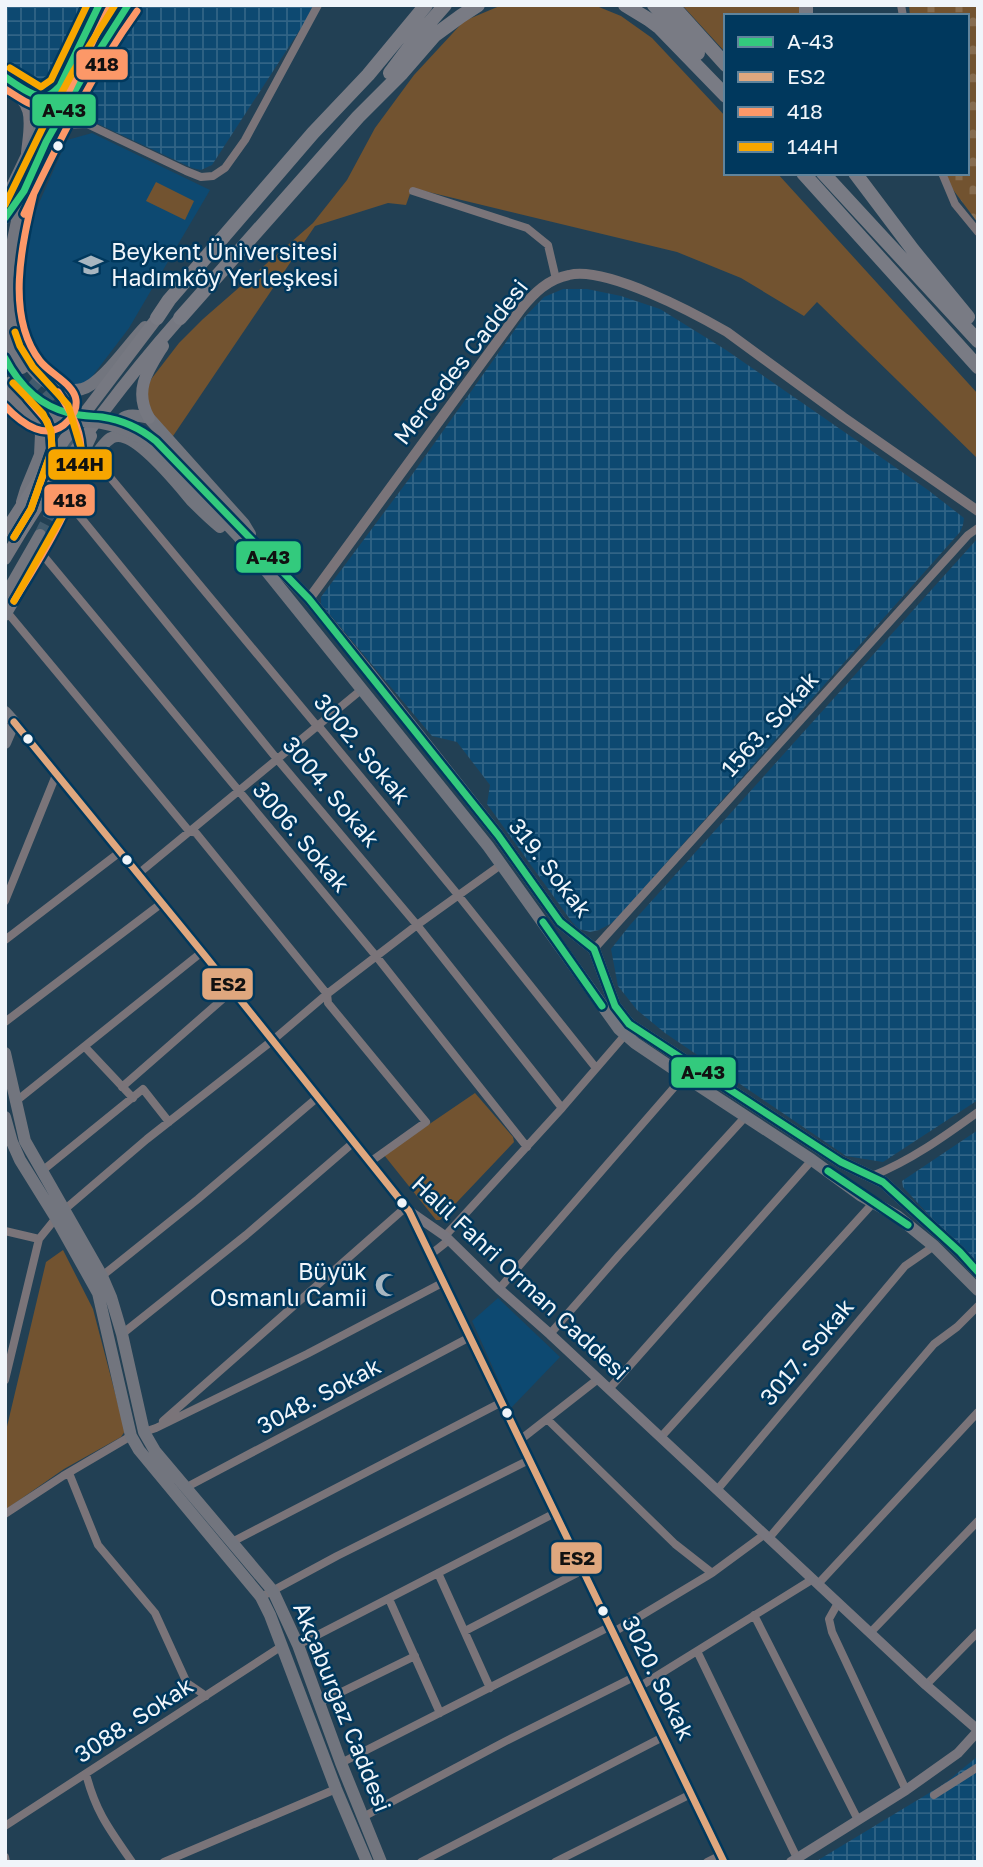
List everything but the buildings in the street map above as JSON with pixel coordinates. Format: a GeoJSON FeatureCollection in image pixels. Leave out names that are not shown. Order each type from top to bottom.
{"type":"FeatureCollection","features":[{"type":"Feature","properties":{"kind":"highway"},"geometry":{"type":"LineString","coordinates":[[368,75],[390,37],[414,5]]}},
{"type":"Feature","properties":{"kind":"highway"},"geometry":{"type":"LineString","coordinates":[[5,531],[72,429],[169,300],[313,133],[368,75],[426,5]]}},
{"type":"Feature","properties":{"kind":"highway"},"geometry":{"type":"LineString","coordinates":[[358,117],[417,37],[445,5]]}},
{"type":"Feature","properties":{"kind":"highway"},"geometry":{"type":"LineString","coordinates":[[5,559],[92,426],[134,371],[358,117],[435,35],[478,5]]}},
{"type":"Feature","properties":{"kind":"highway"},"geometry":{"type":"LineString","coordinates":[[625,5],[642,14],[660,29],[724,94]]}},
{"type":"Feature","properties":{"kind":"highway"},"geometry":{"type":"LineString","coordinates":[[654,5],[724,82]]}},
{"type":"Feature","properties":{"kind":"highway"},"geometry":{"type":"LineString","coordinates":[[671,5],[724,63]]}},
{"type":"Feature","properties":{"kind":"highway"},"geometry":{"type":"LineString","coordinates":[[805,175],[978,367]]}},
{"type":"Feature","properties":{"kind":"highway"},"geometry":{"type":"LineString","coordinates":[[825,175],[978,341]]}},
{"type":"Feature","properties":{"kind":"highway"},"geometry":{"type":"LineString","coordinates":[[857,175],[913,250],[978,328]]}},
{"type":"Feature","properties":{"kind":"highway"},"geometry":{"type":"LineString","coordinates":[[149,418],[142,402],[143,383],[150,366],[180,318]]}},
{"type":"Feature","properties":{"kind":"highway"},"geometry":{"type":"LineString","coordinates":[[6,613],[57,527],[71,481],[89,442],[92,426]]}},
{"type":"Feature","properties":{"kind":"main road"},"geometry":{"type":"LineString","coordinates":[[5,201],[99,5]]}},
{"type":"Feature","properties":{"kind":"main road"},"geometry":{"type":"LineString","coordinates":[[5,237],[10,219],[46,142],[92,60],[128,5]]}},
{"type":"Feature","properties":{"kind":"main road"},"geometry":{"type":"LineString","coordinates":[[5,77],[43,98],[60,86]]}},
{"type":"Feature","properties":{"kind":"main road"},"geometry":{"type":"LineString","coordinates":[[5,86],[25,104],[30,122],[26,156]]}},
{"type":"Feature","properties":{"kind":"main road"},"geometry":{"type":"LineString","coordinates":[[25,104],[34,100],[34,95]]}},
{"type":"Feature","properties":{"kind":"main road"},"geometry":{"type":"LineString","coordinates":[[5,218],[24,191]]}},
{"type":"Feature","properties":{"kind":"main road"},"geometry":{"type":"LineString","coordinates":[[24,191],[8,261],[7,300],[15,335],[25,358],[36,373],[65,399],[64,410],[54,419],[47,421],[28,415]]}},
{"type":"Feature","properties":{"kind":"main road"},"geometry":{"type":"LineString","coordinates":[[50,386],[74,390],[92,385],[132,340],[157,318]]}},
{"type":"Feature","properties":{"kind":"main road"},"geometry":{"type":"LineString","coordinates":[[5,336],[31,380]]}},
{"type":"Feature","properties":{"kind":"main road"},"geometry":{"type":"LineString","coordinates":[[5,358],[10,381],[41,434],[42,449],[22,505]]}},
{"type":"Feature","properties":{"kind":"main road"},"geometry":{"type":"LineString","coordinates":[[10,381],[43,403],[68,413],[123,422],[148,435],[165,454]]}},
{"type":"Feature","properties":{"kind":"main road"},"geometry":{"type":"LineString","coordinates":[[121,436],[119,430],[124,417],[131,415],[149,418],[244,524],[255,543]]}},
{"type":"Feature","properties":{"kind":"main road"},"geometry":{"type":"LineString","coordinates":[[57,527],[94,458],[106,441],[114,436],[121,436],[153,458],[195,504],[258,561]]}},
{"type":"Feature","properties":{"kind":"main road","name":"319. Sokak"},"geometry":{"type":"LineString","coordinates":[[165,454],[309,599],[491,826],[560,922],[595,952]]}},
{"type":"Feature","properties":{"kind":"main road","name":"319. Sokak"},"geometry":{"type":"LineString","coordinates":[[165,454],[239,537],[502,864],[619,1029],[860,1195],[897,1216],[978,1290]]}},
{"type":"Feature","properties":{"kind":"main road"},"geometry":{"type":"LineString","coordinates":[[5,596],[40,535]]}},
{"type":"Feature","properties":{"kind":"main road"},"geometry":{"type":"LineString","coordinates":[[5,743],[10,717]]}},
{"type":"Feature","properties":{"kind":"main road","name":"Halil Fahri Orman Caddesi"},"geometry":{"type":"LineString","coordinates":[[10,717],[408,1209],[447,1238],[978,1731]]}},
{"type":"Feature","properties":{"kind":"main road"},"geometry":{"type":"LineString","coordinates":[[566,955],[569,946],[583,940]]}},
{"type":"Feature","properties":{"kind":"main road"},"geometry":{"type":"LineString","coordinates":[[576,968],[592,968],[595,952]]}},
{"type":"Feature","properties":{"kind":"main road"},"geometry":{"type":"LineString","coordinates":[[595,952],[615,1006],[629,1024],[841,1162],[889,1186],[978,1272]]}},
{"type":"Feature","properties":{"kind":"main road","name":"Akçaburgaz Caddesi"},"geometry":{"type":"LineString","coordinates":[[5,1053],[25,1141],[42,1171],[97,1293],[144,1432],[155,1451],[232,1542],[298,1645],[381,1862]]}},
{"type":"Feature","properties":{"kind":"main road","name":"Akçaburgaz Caddesi"},"geometry":{"type":"LineString","coordinates":[[5,1117],[20,1160],[102,1276],[111,1297],[144,1432],[139,1450],[267,1594],[270,1615],[336,1789],[367,1862]]}},
{"type":"Feature","properties":{"kind":"main road"},"geometry":{"type":"LineString","coordinates":[[860,1195],[861,1184],[872,1176]]}},
{"type":"Feature","properties":{"kind":"main road"},"geometry":{"type":"LineString","coordinates":[[874,1202],[883,1197],[889,1186]]}},
{"type":"Feature","properties":{"kind":"main road","name":"3020. Sokak"},"geometry":{"type":"LineString","coordinates":[[408,1209],[722,1858]]}},
{"type":"Feature","properties":{"kind":"main road"},"geometry":{"type":"LineString","coordinates":[[794,1860],[906,1790],[958,1752],[978,1731]]}},
{"type":"Feature","properties":{"kind":"street"},"geometry":{"type":"LineString","coordinates":[[92,60],[93,68],[79,106],[82,118],[87,124],[186,171],[201,177],[213,176],[225,169],[245,140],[318,5]]}},
{"type":"Feature","properties":{"kind":"street"},"geometry":{"type":"LineString","coordinates":[[46,142],[68,125],[87,124]]}},
{"type":"Feature","properties":{"kind":"street"},"geometry":{"type":"LineString","coordinates":[[943,175],[955,204],[978,232]]}},
{"type":"Feature","properties":{"kind":"street"},"geometry":{"type":"LineString","coordinates":[[413,191],[527,228],[548,245],[556,279]]}},
{"type":"Feature","properties":{"kind":"street","name":"Mercedes Caddesi"},"geometry":{"type":"LineString","coordinates":[[309,599],[521,309],[542,287],[571,274],[599,276],[647,291],[727,332],[843,418],[978,511]]}},
{"type":"Feature","properties":{"kind":"street","name":"3002. Sokak"},"geometry":{"type":"LineString","coordinates":[[94,458],[458,895],[596,1068]]}},
{"type":"Feature","properties":{"kind":"street","name":"3004. Sokak"},"geometry":{"type":"LineString","coordinates":[[69,503],[277,759],[417,925],[562,1108]]}},
{"type":"Feature","properties":{"kind":"street","name":"1563. Sokak"},"geometry":{"type":"LineString","coordinates":[[595,952],[958,545],[978,528]]}},
{"type":"Feature","properties":{"kind":"street","name":"3006. Sokak"},"geometry":{"type":"LineString","coordinates":[[42,554],[237,792],[376,956],[527,1147]]}},
{"type":"Feature","properties":{"kind":"street"},"geometry":{"type":"LineString","coordinates":[[6,613],[189,831],[196,833],[327,994],[328,1003],[426,1122],[370,1161]]}},
{"type":"Feature","properties":{"kind":"street"},"geometry":{"type":"LineString","coordinates":[[138,874],[361,690]]}},
{"type":"Feature","properties":{"kind":"street"},"geometry":{"type":"LineString","coordinates":[[5,901],[56,775]]}},
{"type":"Feature","properties":{"kind":"street"},"geometry":{"type":"LineString","coordinates":[[5,940],[120,852]]}},
{"type":"Feature","properties":{"kind":"street"},"geometry":{"type":"LineString","coordinates":[[5,1380],[39,1239],[60,1214],[327,994],[502,864]]}},
{"type":"Feature","properties":{"kind":"street"},"geometry":{"type":"LineString","coordinates":[[5,1022],[162,903]]}},
{"type":"Feature","properties":{"kind":"street"},"geometry":{"type":"LineString","coordinates":[[15,1102],[202,952]]}},
{"type":"Feature","properties":{"kind":"street"},"geometry":{"type":"LineString","coordinates":[[122,1087],[233,990]]}},
{"type":"Feature","properties":{"kind":"street"},"geometry":{"type":"LineString","coordinates":[[430,1255],[625,1035]]}},
{"type":"Feature","properties":{"kind":"street"},"geometry":{"type":"LineString","coordinates":[[85,1047],[133,1098]]}},
{"type":"Feature","properties":{"kind":"street"},"geometry":{"type":"LineString","coordinates":[[499,1289],[684,1076]]}},
{"type":"Feature","properties":{"kind":"street"},"geometry":{"type":"LineString","coordinates":[[42,1171],[144,1089],[169,1122]]}},
{"type":"Feature","properties":{"kind":"street"},"geometry":{"type":"LineString","coordinates":[[102,1276],[318,1097]]}},
{"type":"Feature","properties":{"kind":"street"},"geometry":{"type":"LineString","coordinates":[[872,1176],[894,1167],[978,1112]]}},
{"type":"Feature","properties":{"kind":"street"},"geometry":{"type":"LineString","coordinates":[[551,1334],[746,1116]]}},
{"type":"Feature","properties":{"kind":"street"},"geometry":{"type":"LineString","coordinates":[[122,1334],[247,1235],[354,1142]]}},
{"type":"Feature","properties":{"kind":"street"},"geometry":{"type":"LineString","coordinates":[[609,1389],[812,1160]]}},
{"type":"Feature","properties":{"kind":"street"},"geometry":{"type":"LineString","coordinates":[[889,1186],[894,1167]]}},
{"type":"Feature","properties":{"kind":"street"},"geometry":{"type":"LineString","coordinates":[[661,1437],[874,1202]]}},
{"type":"Feature","properties":{"kind":"street"},"geometry":{"type":"LineString","coordinates":[[144,1432],[408,1209]]}},
{"type":"Feature","properties":{"kind":"street"},"geometry":{"type":"LineString","coordinates":[[5,1231],[39,1239]]}},
{"type":"Feature","properties":{"kind":"street","name":"3017. Sokak"},"geometry":{"type":"LineString","coordinates":[[717,1490],[905,1266],[934,1247]]}},
{"type":"Feature","properties":{"kind":"street"},"geometry":{"type":"LineString","coordinates":[[5,1514],[69,1473],[144,1432],[296,1359],[444,1282]]}},
{"type":"Feature","properties":{"kind":"street"},"geometry":{"type":"LineString","coordinates":[[341,1763],[611,1630],[712,1573],[767,1536],[934,1344],[978,1307]]}},
{"type":"Feature","properties":{"kind":"street","name":"3048. Sokak"},"geometry":{"type":"LineString","coordinates":[[185,1488],[362,1396],[470,1336]]}},
{"type":"Feature","properties":{"kind":"street"},"geometry":{"type":"LineString","coordinates":[[520,1440],[598,1379]]}},
{"type":"Feature","properties":{"kind":"street"},"geometry":{"type":"LineString","coordinates":[[232,1542],[502,1402]]}},
{"type":"Feature","properties":{"kind":"street"},"geometry":{"type":"LineString","coordinates":[[363,1817],[506,1741],[637,1682],[697,1651],[815,1581],[978,1412]]}},
{"type":"Feature","properties":{"kind":"street"},"geometry":{"type":"LineString","coordinates":[[547,1419],[675,1545],[712,1573]]}},
{"type":"Feature","properties":{"kind":"street"},"geometry":{"type":"LineString","coordinates":[[267,1594],[529,1460]]}},
{"type":"Feature","properties":{"kind":"street"},"geometry":{"type":"LineString","coordinates":[[69,1473],[98,1545],[155,1613],[187,1683],[206,1696]]}},
{"type":"Feature","properties":{"kind":"street"},"geometry":{"type":"LineString","coordinates":[[298,1645],[555,1513]]}},
{"type":"Feature","properties":{"kind":"street"},"geometry":{"type":"LineString","coordinates":[[870,1633],[978,1521]]}},
{"type":"Feature","properties":{"kind":"street"},"geometry":{"type":"LineString","coordinates":[[465,1631],[583,1570]]}},
{"type":"Feature","properties":{"kind":"street"},"geometry":{"type":"LineString","coordinates":[[438,1573],[490,1688]]}},
{"type":"Feature","properties":{"kind":"street"},"geometry":{"type":"LineString","coordinates":[[389,1599],[440,1713]]}},
{"type":"Feature","properties":{"kind":"street"},"geometry":{"type":"LineString","coordinates":[[838,1603],[829,1619],[832,1632],[906,1790]]}},
{"type":"Feature","properties":{"kind":"street"},"geometry":{"type":"LineString","coordinates":[[754,1615],[858,1821]]}},
{"type":"Feature","properties":{"kind":"street"},"geometry":{"type":"LineString","coordinates":[[926,1685],[978,1632]]}},
{"type":"Feature","properties":{"kind":"street","name":"3088. Sokak"},"geometry":{"type":"LineString","coordinates":[[5,1826],[282,1646]]}},
{"type":"Feature","properties":{"kind":"street"},"geometry":{"type":"LineString","coordinates":[[697,1651],[794,1860]]}},
{"type":"Feature","properties":{"kind":"street"},"geometry":{"type":"LineString","coordinates":[[319,1703],[415,1656]]}},
{"type":"Feature","properties":{"kind":"street"},"geometry":{"type":"LineString","coordinates":[[421,1862],[663,1737]]}},
{"type":"Feature","properties":{"kind":"street"},"geometry":{"type":"LineString","coordinates":[[934,1794],[978,1767]]}},
{"type":"Feature","properties":{"kind":"street"},"geometry":{"type":"LineString","coordinates":[[86,1774],[96,1808],[132,1862]]}},
{"type":"Feature","properties":{"kind":"street"},"geometry":{"type":"LineString","coordinates":[[164,1862],[336,1789]]}},
{"type":"Feature","properties":{"kind":"street"},"geometry":{"type":"LineString","coordinates":[[555,1862],[691,1794]]}},
{"type":"Feature","properties":{"kind":"street"},"geometry":{"type":"LineString","coordinates":[[707,1862],[722,1858]]}},
{"type":"Feature","properties":{"kind":"shaded area"},"geometry":{"type":"Polygon","coordinates":[[[5,5],[316,5],[212,165],[201,170],[96,123],[87,114],[5,64],[5,5]]]}},
{"type":"Feature","properties":{"kind":"shaded area","name":"Beykent Üniversitesi Hadımköy Yerleşkesi"},"geometry":{"type":"Polygon","coordinates":[[[92,133],[210,190],[129,328],[88,382],[73,385],[56,382],[38,363],[25,338],[17,313],[14,280],[18,250],[67,140],[92,133]]]}},
{"type":"Feature","properties":{"kind":"shaded area"},"geometry":{"type":"Polygon","coordinates":[[[563,289],[587,289],[621,296],[660,309],[726,350],[928,490],[964,518],[960,532],[620,915],[612,923],[590,932],[579,929],[572,922],[487,804],[490,785],[457,742],[432,736],[321,604],[321,597],[521,321],[544,297],[563,289]]]}},
{"type":"Feature","properties":{"kind":"shaded area"},"geometry":{"type":"Polygon","coordinates":[[[978,538],[978,1100],[883,1162],[846,1156],[665,1033],[637,1010],[618,986],[611,949],[978,538]]]}},
{"type":"Feature","properties":{"kind":"shaded area"},"geometry":{"type":"Polygon","coordinates":[[[978,1130],[978,1268],[903,1187],[902,1181],[978,1130]]]}},
{"type":"Feature","properties":{"kind":"shaded area"},"geometry":{"type":"Polygon","coordinates":[[[498,1298],[560,1357],[511,1408],[472,1321],[498,1298]]]}},
{"type":"Feature","properties":{"kind":"shaded area"},"geometry":{"type":"Polygon","coordinates":[[[978,1756],[978,1862],[815,1862],[944,1784],[978,1756]]]}},
{"type":"Feature","properties":{"kind":"green space"},"geometry":{"type":"Polygon","coordinates":[[[502,5],[594,5],[621,16],[652,38],[724,115],[724,175],[779,175],[978,394],[978,459],[817,302],[804,316],[741,278],[677,252],[412,188],[406,205],[388,203],[315,226],[171,439],[148,409],[148,385],[152,378],[179,343],[203,319],[313,223],[347,180],[375,128],[414,75],[464,21],[502,5]]]}},
{"type":"Feature","properties":{"kind":"green space"},"geometry":{"type":"Polygon","coordinates":[[[682,5],[799,5],[800,14],[724,14],[724,51],[682,5]]]}},
{"type":"Feature","properties":{"kind":"green space"},"geometry":{"type":"Polygon","coordinates":[[[909,5],[978,5],[978,223],[951,187],[947,175],[969,175],[969,14],[910,14],[909,5]]]}},
{"type":"Feature","properties":{"kind":"green space"},"geometry":{"type":"Polygon","coordinates":[[[156,182],[194,201],[185,220],[146,201],[156,182]]]}},
{"type":"Feature","properties":{"kind":"green space"},"geometry":{"type":"Polygon","coordinates":[[[475,1093],[513,1137],[514,1142],[440,1220],[436,1220],[384,1155],[475,1093]]]}},
{"type":"Feature","properties":{"kind":"green space"},"geometry":{"type":"Polygon","coordinates":[[[63,1250],[93,1309],[125,1431],[121,1437],[64,1469],[5,1510],[5,1435],[46,1262],[63,1250]]]}},
{"type":"Feature","properties":{"kind":"tunnel"},"geometry":{"type":"LineString","coordinates":[[31,380],[61,415],[68,436],[70,460]]}},
{"type":"Feature","properties":{"kind":"tunnel"},"geometry":{"type":"LineString","coordinates":[[40,535],[64,488]]}},
{"type":"Feature","properties":{"kind":"transit line","name":"144H"},"geometry":{"type":"LineString","coordinates":[[10,68],[41,87],[51,80],[87,5]]}},
{"type":"Feature","properties":{"kind":"transit line","name":"A-43"},"geometry":{"type":"LineString","coordinates":[[5,77],[37,96],[42,97],[54,92],[60,86],[99,5]]}},
{"type":"Feature","properties":{"kind":"transit line","name":"144H"},"geometry":{"type":"LineString","coordinates":[[5,205],[74,70],[115,5]]}},
{"type":"Feature","properties":{"kind":"transit line","name":"A-43"},"geometry":{"type":"LineString","coordinates":[[5,218],[24,191],[46,142],[83,76],[128,5]]}},
{"type":"Feature","properties":{"kind":"transit line","name":"418"},"geometry":{"type":"LineString","coordinates":[[5,89],[38,106],[53,105],[60,100],[69,91],[108,10]]}},
{"type":"Feature","properties":{"kind":"transit line","name":"418"},"geometry":{"type":"LineString","coordinates":[[24,214],[90,85],[137,11]]}},
{"type":"Feature","properties":{"kind":"transit line","name":"418"},"geometry":{"type":"LineString","coordinates":[[5,406],[27,425],[44,431],[61,427],[71,418],[76,406],[71,389],[40,361],[29,343],[23,323],[19,279],[34,193]]}},
{"type":"Feature","properties":{"kind":"transit line","name":"144H"},"geometry":{"type":"LineString","coordinates":[[14,601],[71,500],[80,472],[81,448],[68,405],[33,367],[15,332]]}},
{"type":"Feature","properties":{"kind":"transit line","name":"A-43"},"geometry":{"type":"LineString","coordinates":[[5,358],[31,393],[58,410],[124,422],[156,441],[309,599],[498,835],[560,922],[594,949],[615,1006],[629,1024],[841,1162],[883,1182],[960,1252],[978,1272]]}},
{"type":"Feature","properties":{"kind":"transit line","name":"144H"},"geometry":{"type":"LineString","coordinates":[[13,383],[43,414],[51,431],[52,449],[31,509],[14,537]]}},
{"type":"Feature","properties":{"kind":"transit line","name":"418"},"geometry":{"type":"LineString","coordinates":[[14,601],[58,527],[80,465],[79,432],[58,392]]}},
{"type":"Feature","properties":{"kind":"transit line","name":"418"},"geometry":{"type":"LineString","coordinates":[[14,537],[31,509],[52,450],[47,421],[28,399]]}},
{"type":"Feature","properties":{"kind":"transit line","name":"ES2"},"geometry":{"type":"LineString","coordinates":[[14,722],[409,1211],[724,1862]]}},
{"type":"Feature","properties":{"kind":"transit line","name":"A-43"},"geometry":{"type":"LineString","coordinates":[[543,922],[602,1006]]}},
{"type":"Feature","properties":{"kind":"transit line","name":"A-43"},"geometry":{"type":"LineString","coordinates":[[828,1171],[908,1225]]}},
{"type":"Feature","properties":{"kind":"place","name":"Beykent Üniversitesi Hadımköy Yerleşkesi"},"geometry":{"type":"Point","coordinates":[91,265]}},
{"type":"Feature","properties":{"kind":"place","name":"Büyük Osmanlı Camii"},"geometry":{"type":"Point","coordinates":[387,1285]}}]}
